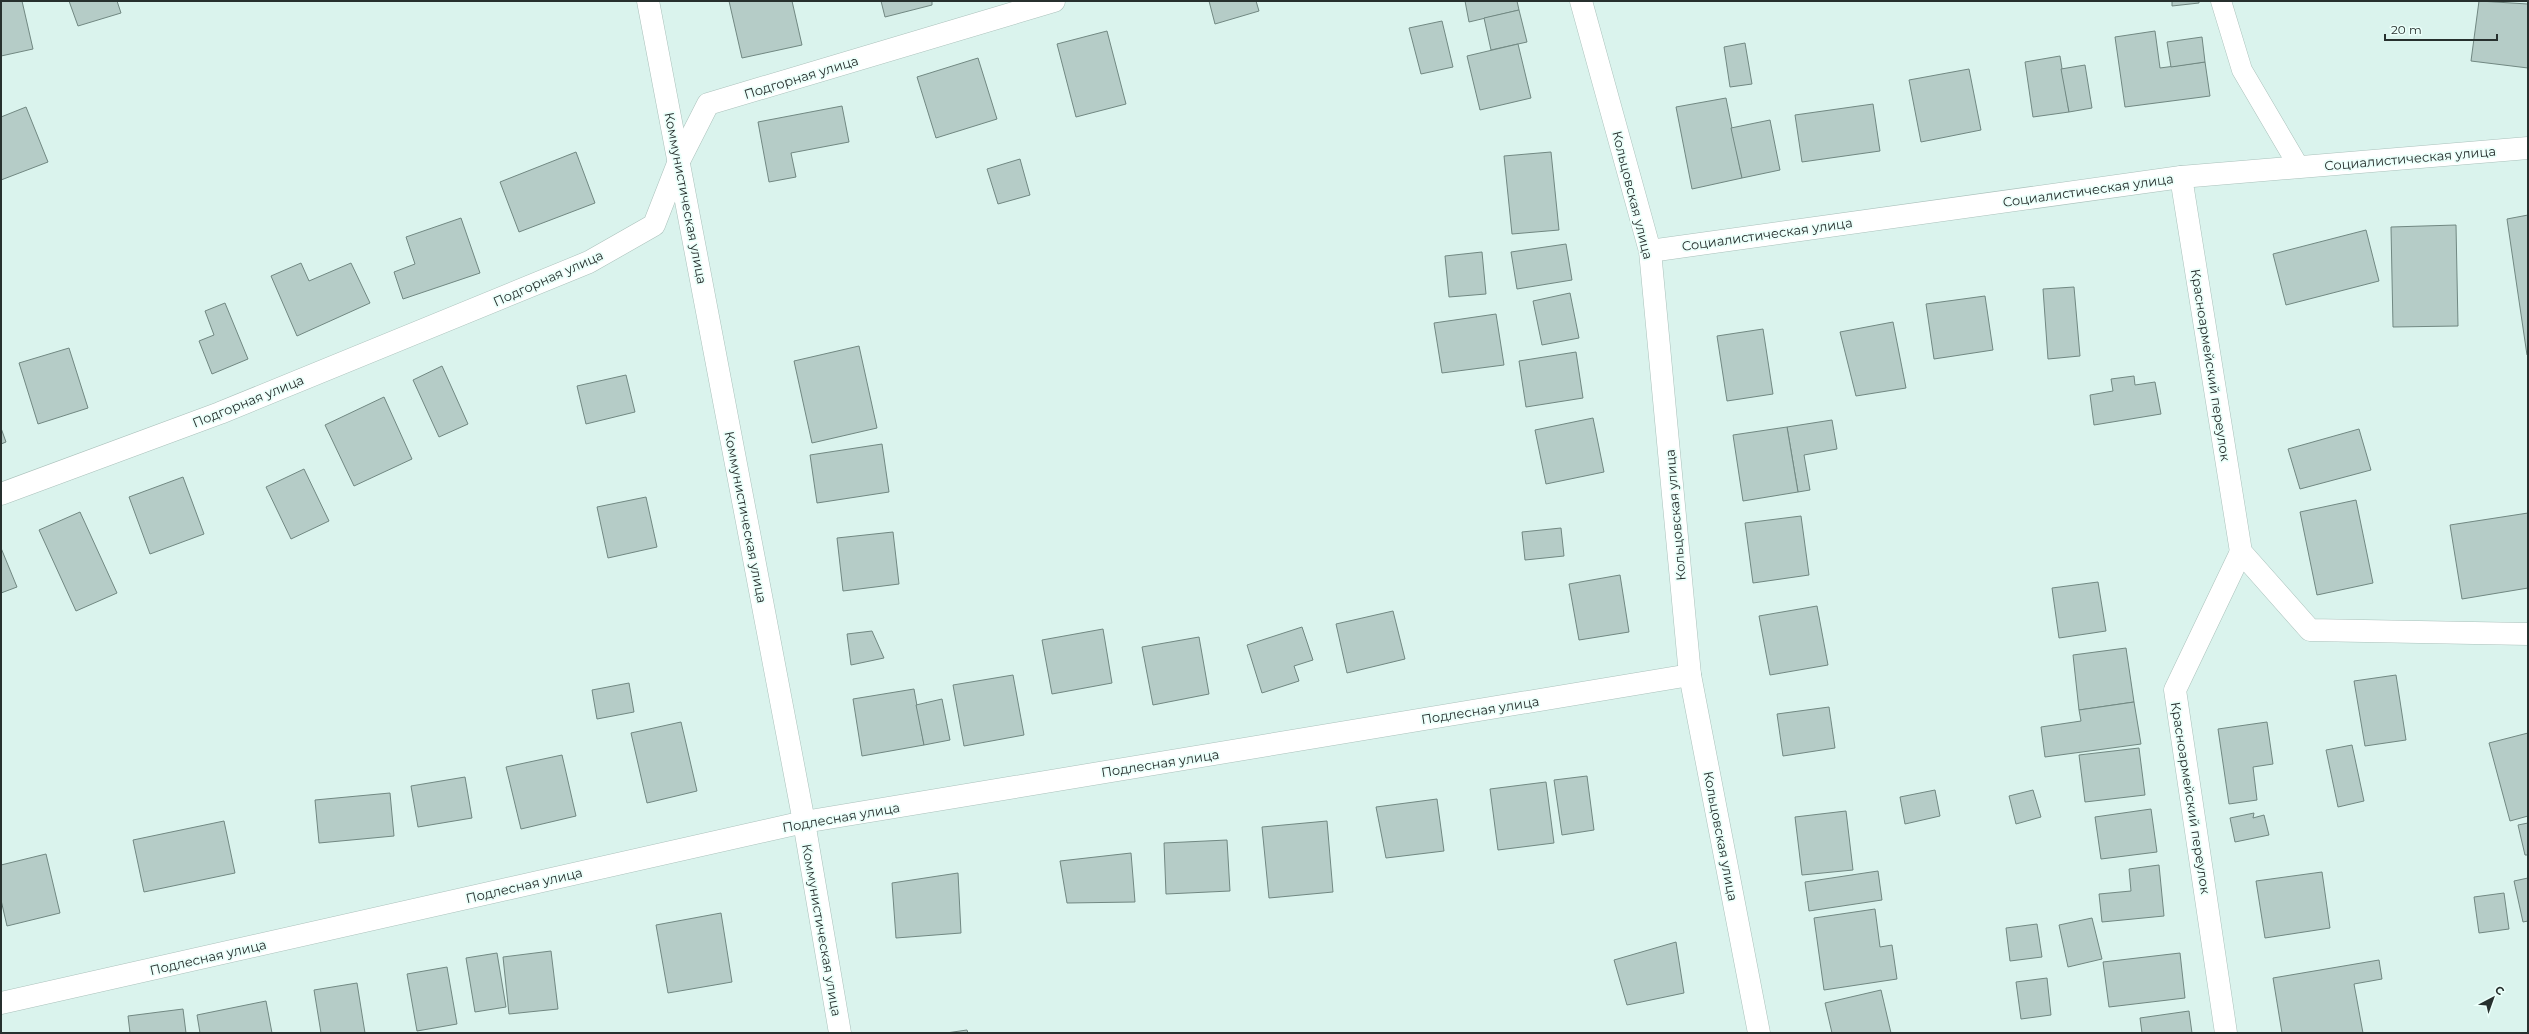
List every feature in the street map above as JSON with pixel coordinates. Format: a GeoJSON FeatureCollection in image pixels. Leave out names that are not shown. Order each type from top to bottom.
{"type":"FeatureCollection","features":[{"type":"Feature","properties":{"kind":"street","name":"Коммунистическая улица"},"geometry":{"type":"LineString","coordinates":[[648,1],[804,822],[840,1033]]}},
{"type":"Feature","properties":{"kind":"street","name":"Подгорная улица"},"geometry":{"type":"LineString","coordinates":[[1,494],[228,410],[589,262],[654,225],[679,161],[708,104],[1054,1]]}},
{"type":"Feature","properties":{"kind":"street","name":"Кольцовская улица"},"geometry":{"type":"LineString","coordinates":[[1581,1],[1650,251],[1690,675],[1759,1033]]}},
{"type":"Feature","properties":{"kind":"street","name":"Социалистическая улица"},"geometry":{"type":"LineString","coordinates":[[1650,251],[2181,177],[2528,148]]}},
{"type":"Feature","properties":{"kind":"street","name":"Красноармейский переулок"},"geometry":{"type":"LineString","coordinates":[[2181,177],[2241,552],[2175,690],[2226,1033]]}},
{"type":"Feature","properties":{"kind":"street"},"geometry":{"type":"LineString","coordinates":[[2241,552],[2310,630],[2528,634]]}},
{"type":"Feature","properties":{"kind":"street","name":"Подлесная улица"},"geometry":{"type":"LineString","coordinates":[[1,1004],[804,822],[1690,675]]}},
{"type":"Feature","properties":{"kind":"lane"},"geometry":{"type":"LineString","coordinates":[[2221,1],[2242,70],[2299,167]]}},
{"type":"Feature","properties":{"kind":"building"},"geometry":{"type":"Polygon","coordinates":[[[1,1],[22,1],[33,49],[1,56],[1,1]]]}},
{"type":"Feature","properties":{"kind":"building"},"geometry":{"type":"Polygon","coordinates":[[[69,1],[117,1],[121,13],[78,26],[69,1]]]}},
{"type":"Feature","properties":{"kind":"building"},"geometry":{"type":"Polygon","coordinates":[[[729,1],[792,1],[802,45],[742,58],[729,1]]]}},
{"type":"Feature","properties":{"kind":"building"},"geometry":{"type":"Polygon","coordinates":[[[881,1],[932,1],[932,5],[885,17],[881,1]]]}},
{"type":"Feature","properties":{"kind":"building"},"geometry":{"type":"Polygon","coordinates":[[[1209,1],[1256,1],[1259,11],[1215,24],[1209,1]]]}},
{"type":"Feature","properties":{"kind":"building"},"geometry":{"type":"Polygon","coordinates":[[[1465,1],[1517,1],[1519,10],[1469,22],[1465,1]]]}},
{"type":"Feature","properties":{"kind":"building"},"geometry":{"type":"Polygon","coordinates":[[[2172,1],[2199,1],[2199,3],[2172,6],[2172,1]]]}},
{"type":"Feature","properties":{"kind":"building"},"geometry":{"type":"Polygon","coordinates":[[[2479,1],[2528,4],[2528,68],[2471,61],[2479,1]]]}},
{"type":"Feature","properties":{"kind":"building"},"geometry":{"type":"Polygon","coordinates":[[[1519,10],[1527,42],[1491,50],[1484,18],[1519,10]]]}},
{"type":"Feature","properties":{"kind":"building"},"geometry":{"type":"Polygon","coordinates":[[[1442,21],[1453,67],[1421,74],[1409,28],[1442,21]]]}},
{"type":"Feature","properties":{"kind":"building"},"geometry":{"type":"Polygon","coordinates":[[[1107,31],[1126,104],[1076,117],[1057,44],[1107,31]]]}},
{"type":"Feature","properties":{"kind":"building"},"geometry":{"type":"Polygon","coordinates":[[[2155,31],[2160,68],[2205,62],[2210,96],[2125,107],[2115,37],[2155,31]]]}},
{"type":"Feature","properties":{"kind":"building"},"geometry":{"type":"Polygon","coordinates":[[[2202,37],[2205,62],[2171,67],[2167,42],[2202,37]]]}},
{"type":"Feature","properties":{"kind":"building"},"geometry":{"type":"Polygon","coordinates":[[[1745,43],[1752,84],[1730,87],[1724,47],[1745,43]]]}},
{"type":"Feature","properties":{"kind":"building"},"geometry":{"type":"Polygon","coordinates":[[[1518,44],[1531,98],[1480,110],[1467,56],[1518,44]]]}},
{"type":"Feature","properties":{"kind":"building"},"geometry":{"type":"Polygon","coordinates":[[[2060,56],[2069,112],[2033,117],[2025,62],[2060,56]]]}},
{"type":"Feature","properties":{"kind":"building"},"geometry":{"type":"Polygon","coordinates":[[[978,58],[997,119],[936,138],[917,77],[978,58]]]}},
{"type":"Feature","properties":{"kind":"building"},"geometry":{"type":"Polygon","coordinates":[[[2085,65],[2092,108],[2069,112],[2061,69],[2085,65]]]}},
{"type":"Feature","properties":{"kind":"building"},"geometry":{"type":"Polygon","coordinates":[[[1969,69],[1981,130],[1921,142],[1909,80],[1969,69]]]}},
{"type":"Feature","properties":{"kind":"building"},"geometry":{"type":"Polygon","coordinates":[[[1726,98],[1742,178],[1692,189],[1676,107],[1726,98]]]}},
{"type":"Feature","properties":{"kind":"building"},"geometry":{"type":"Polygon","coordinates":[[[1873,104],[1880,151],[1802,162],[1795,115],[1873,104]]]}},
{"type":"Feature","properties":{"kind":"building"},"geometry":{"type":"Polygon","coordinates":[[[842,106],[849,142],[791,153],[796,177],[769,182],[758,122],[842,106]]]}},
{"type":"Feature","properties":{"kind":"building"},"geometry":{"type":"Polygon","coordinates":[[[26,107],[48,162],[1,180],[1,117],[26,107]]]}},
{"type":"Feature","properties":{"kind":"building"},"geometry":{"type":"Polygon","coordinates":[[[1770,120],[1780,170],[1742,178],[1731,128],[1770,120]]]}},
{"type":"Feature","properties":{"kind":"building"},"geometry":{"type":"Polygon","coordinates":[[[576,152],[595,203],[519,232],[500,182],[576,152]]]}},
{"type":"Feature","properties":{"kind":"building"},"geometry":{"type":"Polygon","coordinates":[[[1551,152],[1559,230],[1512,234],[1504,156],[1551,152]]]}},
{"type":"Feature","properties":{"kind":"building"},"geometry":{"type":"Polygon","coordinates":[[[1020,159],[1030,195],[998,204],[987,169],[1020,159]]]}},
{"type":"Feature","properties":{"kind":"building"},"geometry":{"type":"Polygon","coordinates":[[[2528,215],[2528,355],[2527,355],[2507,219],[2528,215]]]}},
{"type":"Feature","properties":{"kind":"building"},"geometry":{"type":"Polygon","coordinates":[[[461,218],[480,273],[403,299],[394,272],[415,264],[406,237],[461,218]]]}},
{"type":"Feature","properties":{"kind":"building"},"geometry":{"type":"Polygon","coordinates":[[[2456,225],[2458,326],[2393,327],[2391,227],[2456,225]]]}},
{"type":"Feature","properties":{"kind":"building"},"geometry":{"type":"Polygon","coordinates":[[[2366,230],[2379,281],[2286,305],[2273,254],[2366,230]]]}},
{"type":"Feature","properties":{"kind":"building"},"geometry":{"type":"Polygon","coordinates":[[[1566,244],[1572,280],[1517,289],[1511,252],[1566,244]]]}},
{"type":"Feature","properties":{"kind":"building"},"geometry":{"type":"Polygon","coordinates":[[[1482,252],[1486,294],[1449,297],[1445,256],[1482,252]]]}},
{"type":"Feature","properties":{"kind":"building"},"geometry":{"type":"Polygon","coordinates":[[[301,263],[309,281],[351,263],[370,303],[297,336],[271,276],[301,263]]]}},
{"type":"Feature","properties":{"kind":"building"},"geometry":{"type":"Polygon","coordinates":[[[2074,287],[2080,356],[2048,359],[2043,289],[2074,287]]]}},
{"type":"Feature","properties":{"kind":"building"},"geometry":{"type":"Polygon","coordinates":[[[1570,293],[1579,338],[1542,345],[1533,301],[1570,293]]]}},
{"type":"Feature","properties":{"kind":"building"},"geometry":{"type":"Polygon","coordinates":[[[1985,296],[1993,350],[1934,359],[1926,304],[1985,296]]]}},
{"type":"Feature","properties":{"kind":"building"},"geometry":{"type":"Polygon","coordinates":[[[225,303],[248,359],[212,374],[199,341],[214,335],[205,311],[225,303]]]}},
{"type":"Feature","properties":{"kind":"building"},"geometry":{"type":"Polygon","coordinates":[[[1496,314],[1504,365],[1442,373],[1434,323],[1496,314]]]}},
{"type":"Feature","properties":{"kind":"building"},"geometry":{"type":"Polygon","coordinates":[[[1893,322],[1906,388],[1856,396],[1840,332],[1893,322]]]}},
{"type":"Feature","properties":{"kind":"building"},"geometry":{"type":"Polygon","coordinates":[[[1763,329],[1773,394],[1727,401],[1717,336],[1763,329]]]}},
{"type":"Feature","properties":{"kind":"building"},"geometry":{"type":"Polygon","coordinates":[[[859,346],[877,428],[812,443],[794,361],[859,346]]]}},
{"type":"Feature","properties":{"kind":"building"},"geometry":{"type":"Polygon","coordinates":[[[69,348],[88,408],[38,424],[19,363],[69,348]]]}},
{"type":"Feature","properties":{"kind":"building"},"geometry":{"type":"Polygon","coordinates":[[[1576,352],[1583,398],[1526,407],[1519,361],[1576,352]]]}},
{"type":"Feature","properties":{"kind":"building"},"geometry":{"type":"Polygon","coordinates":[[[442,366],[468,424],[439,437],[413,380],[442,366]]]}},
{"type":"Feature","properties":{"kind":"building"},"geometry":{"type":"Polygon","coordinates":[[[626,375],[635,412],[586,424],[577,386],[626,375]]]}},
{"type":"Feature","properties":{"kind":"building"},"geometry":{"type":"Polygon","coordinates":[[[2134,376],[2135,385],[2155,382],[2161,414],[2094,425],[2090,395],[2113,391],[2111,379],[2134,376]]]}},
{"type":"Feature","properties":{"kind":"building"},"geometry":{"type":"Polygon","coordinates":[[[384,397],[412,459],[354,486],[325,425],[384,397]]]}},
{"type":"Feature","properties":{"kind":"building"},"geometry":{"type":"Polygon","coordinates":[[[1593,418],[1604,472],[1546,484],[1535,430],[1593,418]]]}},
{"type":"Feature","properties":{"kind":"building"},"geometry":{"type":"Polygon","coordinates":[[[1832,420],[1837,449],[1804,455],[1810,490],[1798,492],[1787,427],[1832,420]]]}},
{"type":"Feature","properties":{"kind":"building"},"geometry":{"type":"Polygon","coordinates":[[[1787,427],[1798,492],[1743,501],[1733,435],[1787,427]]]}},
{"type":"Feature","properties":{"kind":"building"},"geometry":{"type":"Polygon","coordinates":[[[1,428],[6,442],[1,444],[1,428]]]}},
{"type":"Feature","properties":{"kind":"building"},"geometry":{"type":"Polygon","coordinates":[[[2359,429],[2371,470],[2300,489],[2288,449],[2359,429]]]}},
{"type":"Feature","properties":{"kind":"building"},"geometry":{"type":"Polygon","coordinates":[[[882,444],[889,492],[817,503],[810,455],[882,444]]]}},
{"type":"Feature","properties":{"kind":"building"},"geometry":{"type":"Polygon","coordinates":[[[304,469],[329,521],[291,539],[266,487],[304,469]]]}},
{"type":"Feature","properties":{"kind":"building"},"geometry":{"type":"Polygon","coordinates":[[[183,477],[204,534],[150,554],[129,497],[183,477]]]}},
{"type":"Feature","properties":{"kind":"building"},"geometry":{"type":"Polygon","coordinates":[[[646,497],[657,547],[608,558],[597,507],[646,497]]]}},
{"type":"Feature","properties":{"kind":"building"},"geometry":{"type":"Polygon","coordinates":[[[2356,500],[2373,583],[2317,595],[2300,512],[2356,500]]]}},
{"type":"Feature","properties":{"kind":"building"},"geometry":{"type":"Polygon","coordinates":[[[80,512],[117,593],[76,611],[39,530],[80,512]]]}},
{"type":"Feature","properties":{"kind":"building"},"geometry":{"type":"Polygon","coordinates":[[[2528,513],[2528,588],[2462,599],[2450,525],[2528,513]]]}},
{"type":"Feature","properties":{"kind":"building"},"geometry":{"type":"Polygon","coordinates":[[[1801,516],[1809,575],[1753,583],[1745,523],[1801,516]]]}},
{"type":"Feature","properties":{"kind":"building"},"geometry":{"type":"Polygon","coordinates":[[[1561,528],[1564,556],[1525,560],[1522,532],[1561,528]]]}},
{"type":"Feature","properties":{"kind":"building"},"geometry":{"type":"Polygon","coordinates":[[[893,532],[899,584],[843,591],[837,538],[893,532]]]}},
{"type":"Feature","properties":{"kind":"building"},"geometry":{"type":"Polygon","coordinates":[[[1,548],[17,587],[1,593],[1,548]]]}},
{"type":"Feature","properties":{"kind":"building"},"geometry":{"type":"Polygon","coordinates":[[[1620,575],[1629,632],[1579,640],[1569,584],[1620,575]]]}},
{"type":"Feature","properties":{"kind":"building"},"geometry":{"type":"Polygon","coordinates":[[[2098,582],[2106,631],[2059,638],[2052,588],[2098,582]]]}},
{"type":"Feature","properties":{"kind":"building"},"geometry":{"type":"Polygon","coordinates":[[[1817,606],[1828,665],[1770,675],[1759,616],[1817,606]]]}},
{"type":"Feature","properties":{"kind":"building"},"geometry":{"type":"Polygon","coordinates":[[[1393,611],[1405,659],[1347,673],[1336,624],[1393,611]]]}},
{"type":"Feature","properties":{"kind":"building"},"geometry":{"type":"Polygon","coordinates":[[[1302,627],[1313,660],[1294,666],[1299,681],[1262,693],[1247,645],[1302,627]]]}},
{"type":"Feature","properties":{"kind":"building"},"geometry":{"type":"Polygon","coordinates":[[[1103,629],[1112,683],[1052,694],[1042,640],[1103,629]]]}},
{"type":"Feature","properties":{"kind":"building"},"geometry":{"type":"Polygon","coordinates":[[[872,631],[884,658],[851,665],[847,634],[872,631]]]}},
{"type":"Feature","properties":{"kind":"building"},"geometry":{"type":"Polygon","coordinates":[[[1199,637],[1209,694],[1153,705],[1142,647],[1199,637]]]}},
{"type":"Feature","properties":{"kind":"building"},"geometry":{"type":"Polygon","coordinates":[[[2126,648],[2134,702],[2079,710],[2073,655],[2126,648]]]}},
{"type":"Feature","properties":{"kind":"building"},"geometry":{"type":"Polygon","coordinates":[[[1013,675],[1024,735],[964,746],[953,685],[1013,675]]]}},
{"type":"Feature","properties":{"kind":"building"},"geometry":{"type":"Polygon","coordinates":[[[2396,675],[2406,740],[2365,746],[2354,681],[2396,675]]]}},
{"type":"Feature","properties":{"kind":"building"},"geometry":{"type":"Polygon","coordinates":[[[629,683],[634,712],[597,719],[592,690],[629,683]]]}},
{"type":"Feature","properties":{"kind":"building"},"geometry":{"type":"Polygon","coordinates":[[[914,689],[924,745],[862,756],[853,699],[914,689]]]}},
{"type":"Feature","properties":{"kind":"building"},"geometry":{"type":"Polygon","coordinates":[[[942,699],[950,740],[924,745],[916,705],[942,699]]]}},
{"type":"Feature","properties":{"kind":"building"},"geometry":{"type":"Polygon","coordinates":[[[2134,702],[2141,744],[2045,757],[2041,727],[2081,721],[2079,710],[2134,702]]]}},
{"type":"Feature","properties":{"kind":"building"},"geometry":{"type":"Polygon","coordinates":[[[1829,707],[1835,748],[1783,756],[1777,714],[1829,707]]]}},
{"type":"Feature","properties":{"kind":"building"},"geometry":{"type":"Polygon","coordinates":[[[681,722],[697,791],[647,803],[631,733],[681,722]]]}},
{"type":"Feature","properties":{"kind":"building"},"geometry":{"type":"Polygon","coordinates":[[[2267,722],[2273,764],[2253,767],[2257,800],[2229,804],[2218,729],[2267,722]]]}},
{"type":"Feature","properties":{"kind":"building"},"geometry":{"type":"Polygon","coordinates":[[[2528,733],[2528,816],[2510,821],[2489,743],[2528,733]]]}},
{"type":"Feature","properties":{"kind":"building"},"geometry":{"type":"Polygon","coordinates":[[[2352,745],[2364,801],[2338,807],[2326,750],[2352,745]]]}},
{"type":"Feature","properties":{"kind":"building"},"geometry":{"type":"Polygon","coordinates":[[[2139,748],[2145,795],[2085,802],[2079,755],[2139,748]]]}},
{"type":"Feature","properties":{"kind":"building"},"geometry":{"type":"Polygon","coordinates":[[[562,755],[576,816],[521,829],[506,767],[562,755]]]}},
{"type":"Feature","properties":{"kind":"building"},"geometry":{"type":"Polygon","coordinates":[[[1587,776],[1594,830],[1562,835],[1554,780],[1587,776]]]}},
{"type":"Feature","properties":{"kind":"building"},"geometry":{"type":"Polygon","coordinates":[[[465,777],[472,818],[418,827],[411,786],[465,777]]]}},
{"type":"Feature","properties":{"kind":"building"},"geometry":{"type":"Polygon","coordinates":[[[1546,782],[1554,843],[1498,850],[1490,789],[1546,782]]]}},
{"type":"Feature","properties":{"kind":"building"},"geometry":{"type":"Polygon","coordinates":[[[1935,790],[1940,816],[1905,824],[1900,797],[1935,790]]]}},
{"type":"Feature","properties":{"kind":"building"},"geometry":{"type":"Polygon","coordinates":[[[2033,790],[2041,817],[2016,824],[2009,796],[2033,790]]]}},
{"type":"Feature","properties":{"kind":"building"},"geometry":{"type":"Polygon","coordinates":[[[390,793],[394,836],[319,843],[315,800],[390,793]]]}},
{"type":"Feature","properties":{"kind":"building"},"geometry":{"type":"Polygon","coordinates":[[[1437,799],[1444,851],[1386,858],[1376,807],[1437,799]]]}},
{"type":"Feature","properties":{"kind":"building"},"geometry":{"type":"Polygon","coordinates":[[[2151,809],[2157,852],[2101,859],[2095,817],[2151,809]]]}},
{"type":"Feature","properties":{"kind":"building"},"geometry":{"type":"Polygon","coordinates":[[[1846,811],[1853,870],[1802,875],[1795,817],[1846,811]]]}},
{"type":"Feature","properties":{"kind":"building"},"geometry":{"type":"Polygon","coordinates":[[[2254,813],[2253,818],[2264,815],[2269,835],[2235,842],[2230,818],[2254,813]]]}},
{"type":"Feature","properties":{"kind":"building"},"geometry":{"type":"Polygon","coordinates":[[[224,821],[235,873],[144,892],[133,840],[224,821]]]}},
{"type":"Feature","properties":{"kind":"building"},"geometry":{"type":"Polygon","coordinates":[[[1327,821],[1333,892],[1269,898],[1262,827],[1327,821]]]}},
{"type":"Feature","properties":{"kind":"building"},"geometry":{"type":"Polygon","coordinates":[[[2528,823],[2528,855],[2525,855],[2518,825],[2528,823]]]}},
{"type":"Feature","properties":{"kind":"building"},"geometry":{"type":"Polygon","coordinates":[[[1227,840],[1230,891],[1166,894],[1164,843],[1227,840]]]}},
{"type":"Feature","properties":{"kind":"building"},"geometry":{"type":"Polygon","coordinates":[[[1131,853],[1135,902],[1067,903],[1060,861],[1131,853]]]}},
{"type":"Feature","properties":{"kind":"building"},"geometry":{"type":"Polygon","coordinates":[[[46,854],[60,913],[7,926],[1,900],[1,865],[46,854]]]}},
{"type":"Feature","properties":{"kind":"building"},"geometry":{"type":"Polygon","coordinates":[[[2159,865],[2164,916],[2102,922],[2099,894],[2131,891],[2129,869],[2159,865]]]}},
{"type":"Feature","properties":{"kind":"building"},"geometry":{"type":"Polygon","coordinates":[[[1878,871],[1882,900],[1809,911],[1805,882],[1878,871]]]}},
{"type":"Feature","properties":{"kind":"building"},"geometry":{"type":"Polygon","coordinates":[[[2322,872],[2330,928],[2265,938],[2256,881],[2322,872]]]}},
{"type":"Feature","properties":{"kind":"building"},"geometry":{"type":"Polygon","coordinates":[[[958,873],[961,933],[896,938],[892,883],[958,873]]]}},
{"type":"Feature","properties":{"kind":"building"},"geometry":{"type":"Polygon","coordinates":[[[2528,878],[2528,921],[2523,922],[2514,881],[2528,878]]]}},
{"type":"Feature","properties":{"kind":"building"},"geometry":{"type":"Polygon","coordinates":[[[2504,893],[2509,929],[2479,933],[2474,897],[2504,893]]]}},
{"type":"Feature","properties":{"kind":"building"},"geometry":{"type":"Polygon","coordinates":[[[1875,909],[1880,947],[1892,945],[1897,979],[1824,990],[1814,918],[1875,909]]]}},
{"type":"Feature","properties":{"kind":"building"},"geometry":{"type":"Polygon","coordinates":[[[721,913],[732,982],[668,993],[656,925],[721,913]]]}},
{"type":"Feature","properties":{"kind":"building"},"geometry":{"type":"Polygon","coordinates":[[[2092,918],[2102,959],[2068,967],[2059,925],[2092,918]]]}},
{"type":"Feature","properties":{"kind":"building"},"geometry":{"type":"Polygon","coordinates":[[[2037,924],[2042,957],[2010,961],[2006,928],[2037,924]]]}},
{"type":"Feature","properties":{"kind":"building"},"geometry":{"type":"Polygon","coordinates":[[[1676,942],[1684,993],[1627,1005],[1614,960],[1676,942]]]}},
{"type":"Feature","properties":{"kind":"building"},"geometry":{"type":"Polygon","coordinates":[[[551,951],[558,1009],[509,1014],[503,957],[551,951]]]}},
{"type":"Feature","properties":{"kind":"building"},"geometry":{"type":"Polygon","coordinates":[[[497,953],[506,1007],[475,1012],[466,958],[497,953]]]}},
{"type":"Feature","properties":{"kind":"building"},"geometry":{"type":"Polygon","coordinates":[[[2180,953],[2185,998],[2109,1007],[2103,962],[2180,953]]]}},
{"type":"Feature","properties":{"kind":"building"},"geometry":{"type":"Polygon","coordinates":[[[2379,960],[2382,979],[2354,984],[2363,1033],[2282,1033],[2273,978],[2379,960]]]}},
{"type":"Feature","properties":{"kind":"building"},"geometry":{"type":"Polygon","coordinates":[[[447,967],[457,1024],[417,1031],[407,974],[447,967]]]}},
{"type":"Feature","properties":{"kind":"building"},"geometry":{"type":"Polygon","coordinates":[[[2047,978],[2051,1015],[2021,1019],[2016,982],[2047,978]]]}},
{"type":"Feature","properties":{"kind":"building"},"geometry":{"type":"Polygon","coordinates":[[[357,983],[365,1033],[321,1033],[314,990],[357,983]]]}},
{"type":"Feature","properties":{"kind":"building"},"geometry":{"type":"Polygon","coordinates":[[[1881,990],[1891,1033],[1832,1033],[1825,1003],[1881,990]]]}},
{"type":"Feature","properties":{"kind":"building"},"geometry":{"type":"Polygon","coordinates":[[[266,1001],[272,1033],[200,1033],[197,1015],[266,1001]]]}},
{"type":"Feature","properties":{"kind":"building"},"geometry":{"type":"Polygon","coordinates":[[[183,1009],[186,1033],[130,1033],[128,1016],[183,1009]]]}},
{"type":"Feature","properties":{"kind":"building"},"geometry":{"type":"Polygon","coordinates":[[[2189,1011],[2192,1033],[2142,1033],[2140,1018],[2189,1011]]]}},
{"type":"Feature","properties":{"kind":"building"},"geometry":{"type":"Polygon","coordinates":[[[967,1030],[968,1033],[946,1033],[967,1030]]]}}]}
